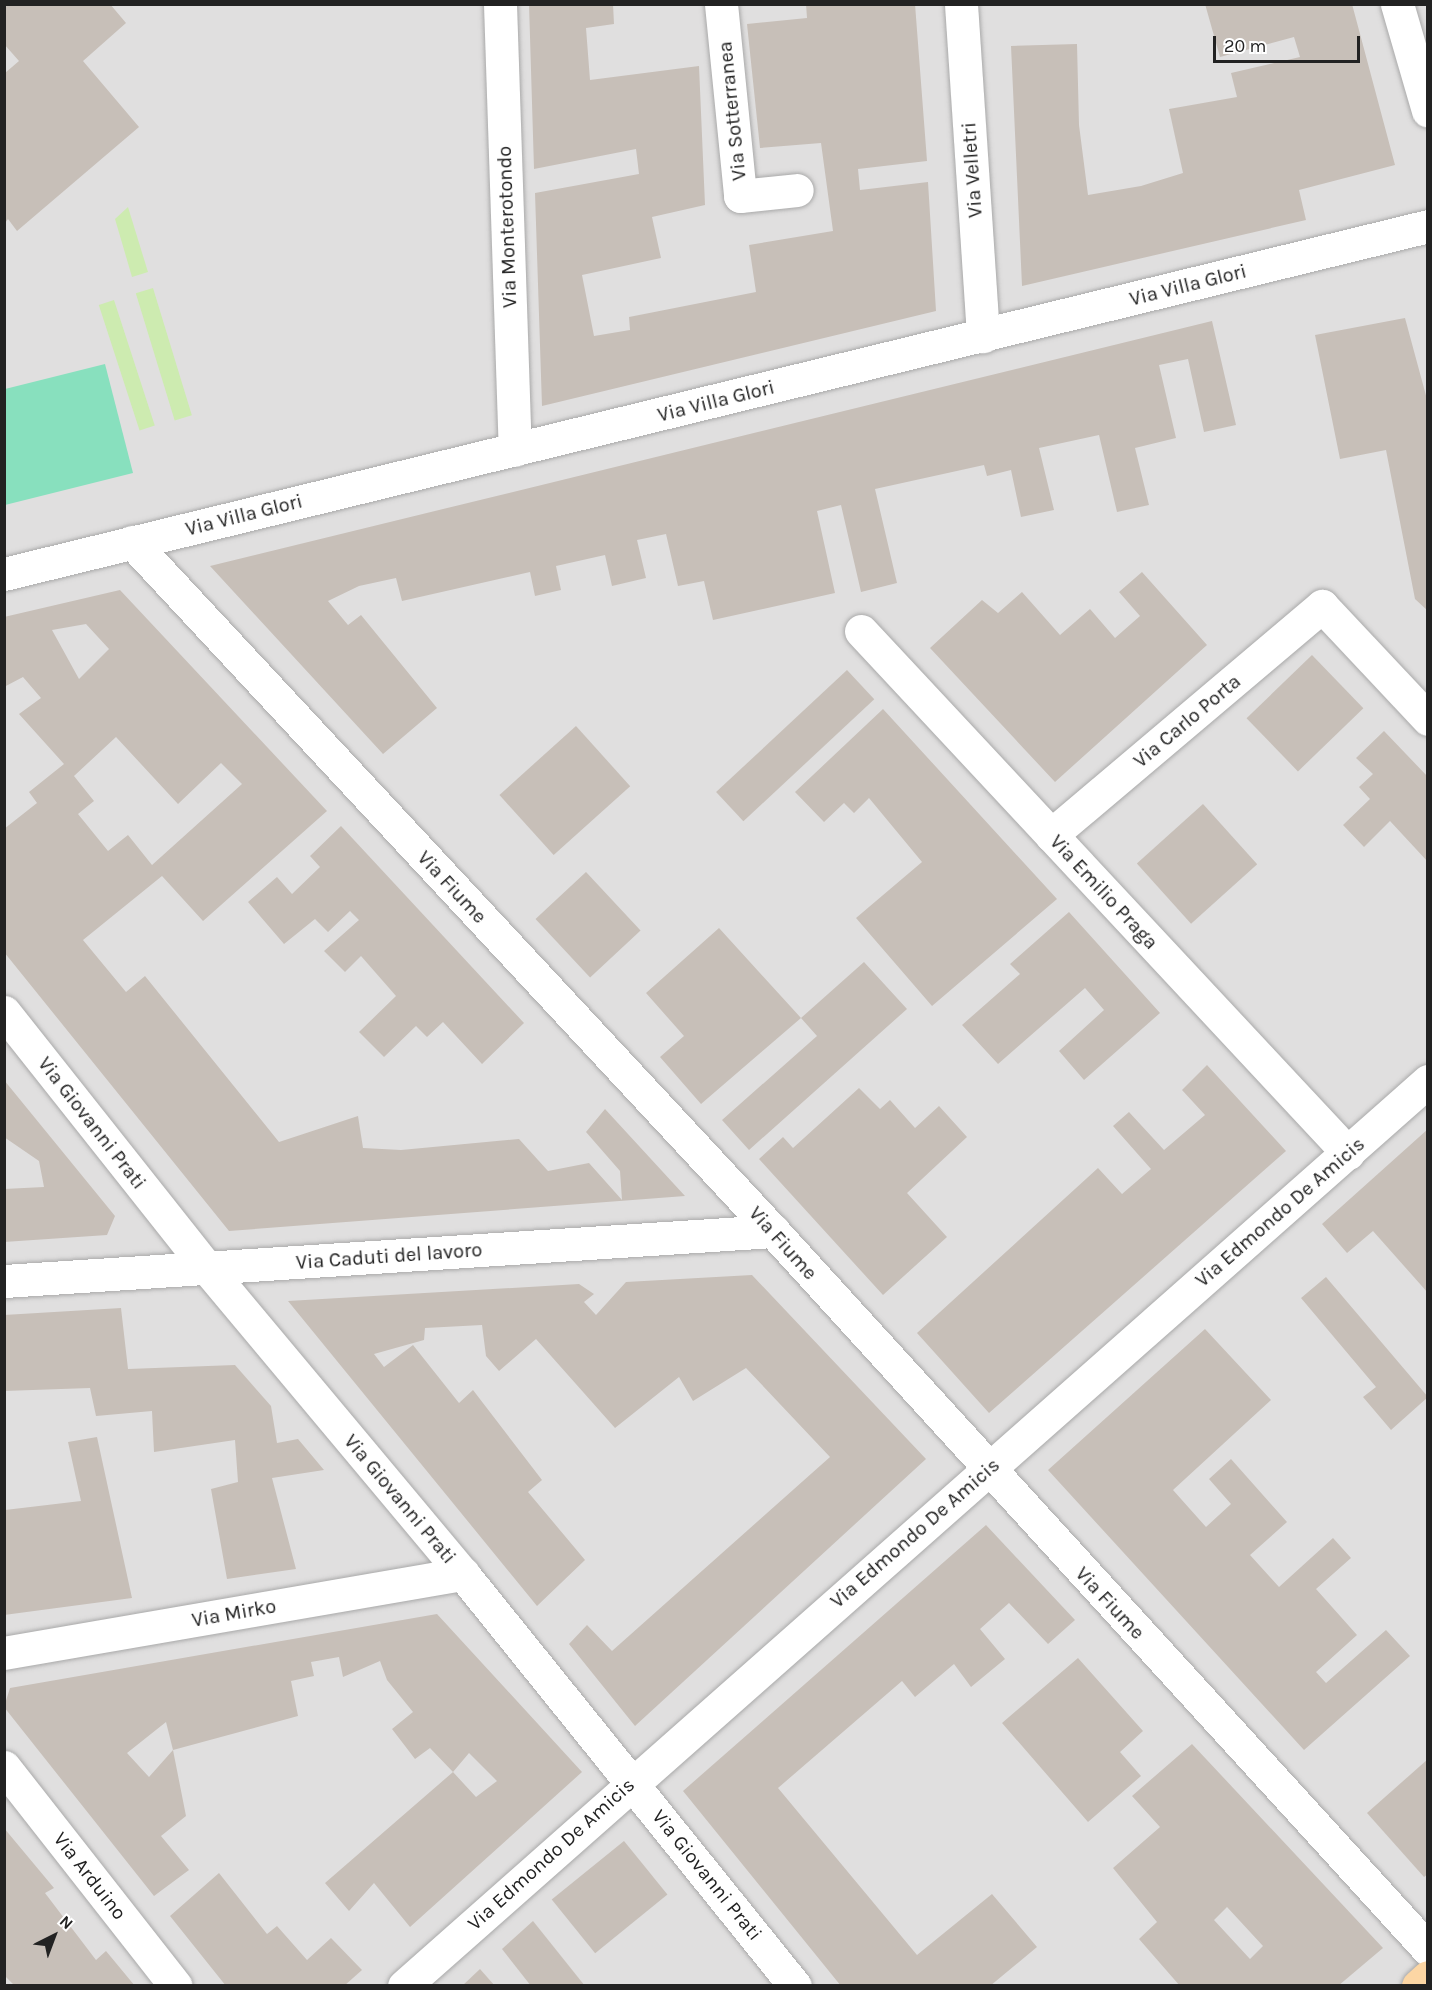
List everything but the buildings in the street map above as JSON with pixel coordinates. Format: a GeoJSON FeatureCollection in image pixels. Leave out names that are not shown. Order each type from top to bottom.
{"type":"FeatureCollection","features":[{"type":"Feature","properties":{"kind":"main road"},"geometry":{"type":"LineString","coordinates":[[1418,1986],[1428,1977]]}},
{"type":"Feature","properties":{"kind":"street","name":"Via Monterotondo"},"geometry":{"type":"LineString","coordinates":[[500,4],[515,450]]}},
{"type":"Feature","properties":{"kind":"street","name":"Via Sotterranea"},"geometry":{"type":"LineString","coordinates":[[721,4],[740,196],[797,190]]}},
{"type":"Feature","properties":{"kind":"street","name":"Via Velletri"},"geometry":{"type":"LineString","coordinates":[[961,4],[983,336]]}},
{"type":"Feature","properties":{"kind":"street"},"geometry":{"type":"LineString","coordinates":[[1397,4],[1428,111]]}},
{"type":"Feature","properties":{"kind":"street","name":"Via Villa Glori"},"geometry":{"type":"LineString","coordinates":[[4,574],[1428,226]]}},
{"type":"Feature","properties":{"kind":"street","name":"Via Fiume"},"geometry":{"type":"LineString","coordinates":[[132,542],[773,1232],[1428,1949]]}},
{"type":"Feature","properties":{"kind":"street","name":"Via Carlo Porta"},"geometry":{"type":"LineString","coordinates":[[1052,836],[1322,606],[1428,719]]}},
{"type":"Feature","properties":{"kind":"street","name":"Via Emilio Praga"},"geometry":{"type":"LineString","coordinates":[[861,631],[1348,1153]]}},
{"type":"Feature","properties":{"kind":"street","name":"Via Giovanni Prati"},"geometry":{"type":"LineString","coordinates":[[4,1012],[207,1268],[463,1574],[795,1986]]}},
{"type":"Feature","properties":{"kind":"street","name":"Via Edmondo De Amicis"},"geometry":{"type":"LineString","coordinates":[[404,1986],[632,1782],[1428,1081]]}},
{"type":"Feature","properties":{"kind":"street","name":"Via Caduti del lavoro"},"geometry":{"type":"LineString","coordinates":[[4,1281],[773,1232]]}},
{"type":"Feature","properties":{"kind":"street","name":"Via Mirko"},"geometry":{"type":"LineString","coordinates":[[4,1653],[463,1574]]}},
{"type":"Feature","properties":{"kind":"street","name":"Via Arduino"},"geometry":{"type":"LineString","coordinates":[[4,1767],[176,1986]]}},
{"type":"Feature","properties":{"kind":"shaded area"},"geometry":{"type":"Polygon","coordinates":[[[5,5],[1427,5],[1427,1985],[5,1985],[5,5]]]}},
{"type":"Feature","properties":{"kind":"green space"},"geometry":{"type":"Polygon","coordinates":[[[128,207],[148,272],[132,277],[115,219],[128,207]]]}},
{"type":"Feature","properties":{"kind":"green space"},"geometry":{"type":"Polygon","coordinates":[[[153,288],[192,415],[175,420],[136,293],[153,288]]]}},
{"type":"Feature","properties":{"kind":"green space"},"geometry":{"type":"Polygon","coordinates":[[[114,300],[155,426],[140,430],[99,305],[114,300]]]}},
{"type":"Feature","properties":{"kind":"green space"},"geometry":{"type":"Polygon","coordinates":[[[105,364],[133,473],[5,505],[5,389],[105,364]]]}}]}
